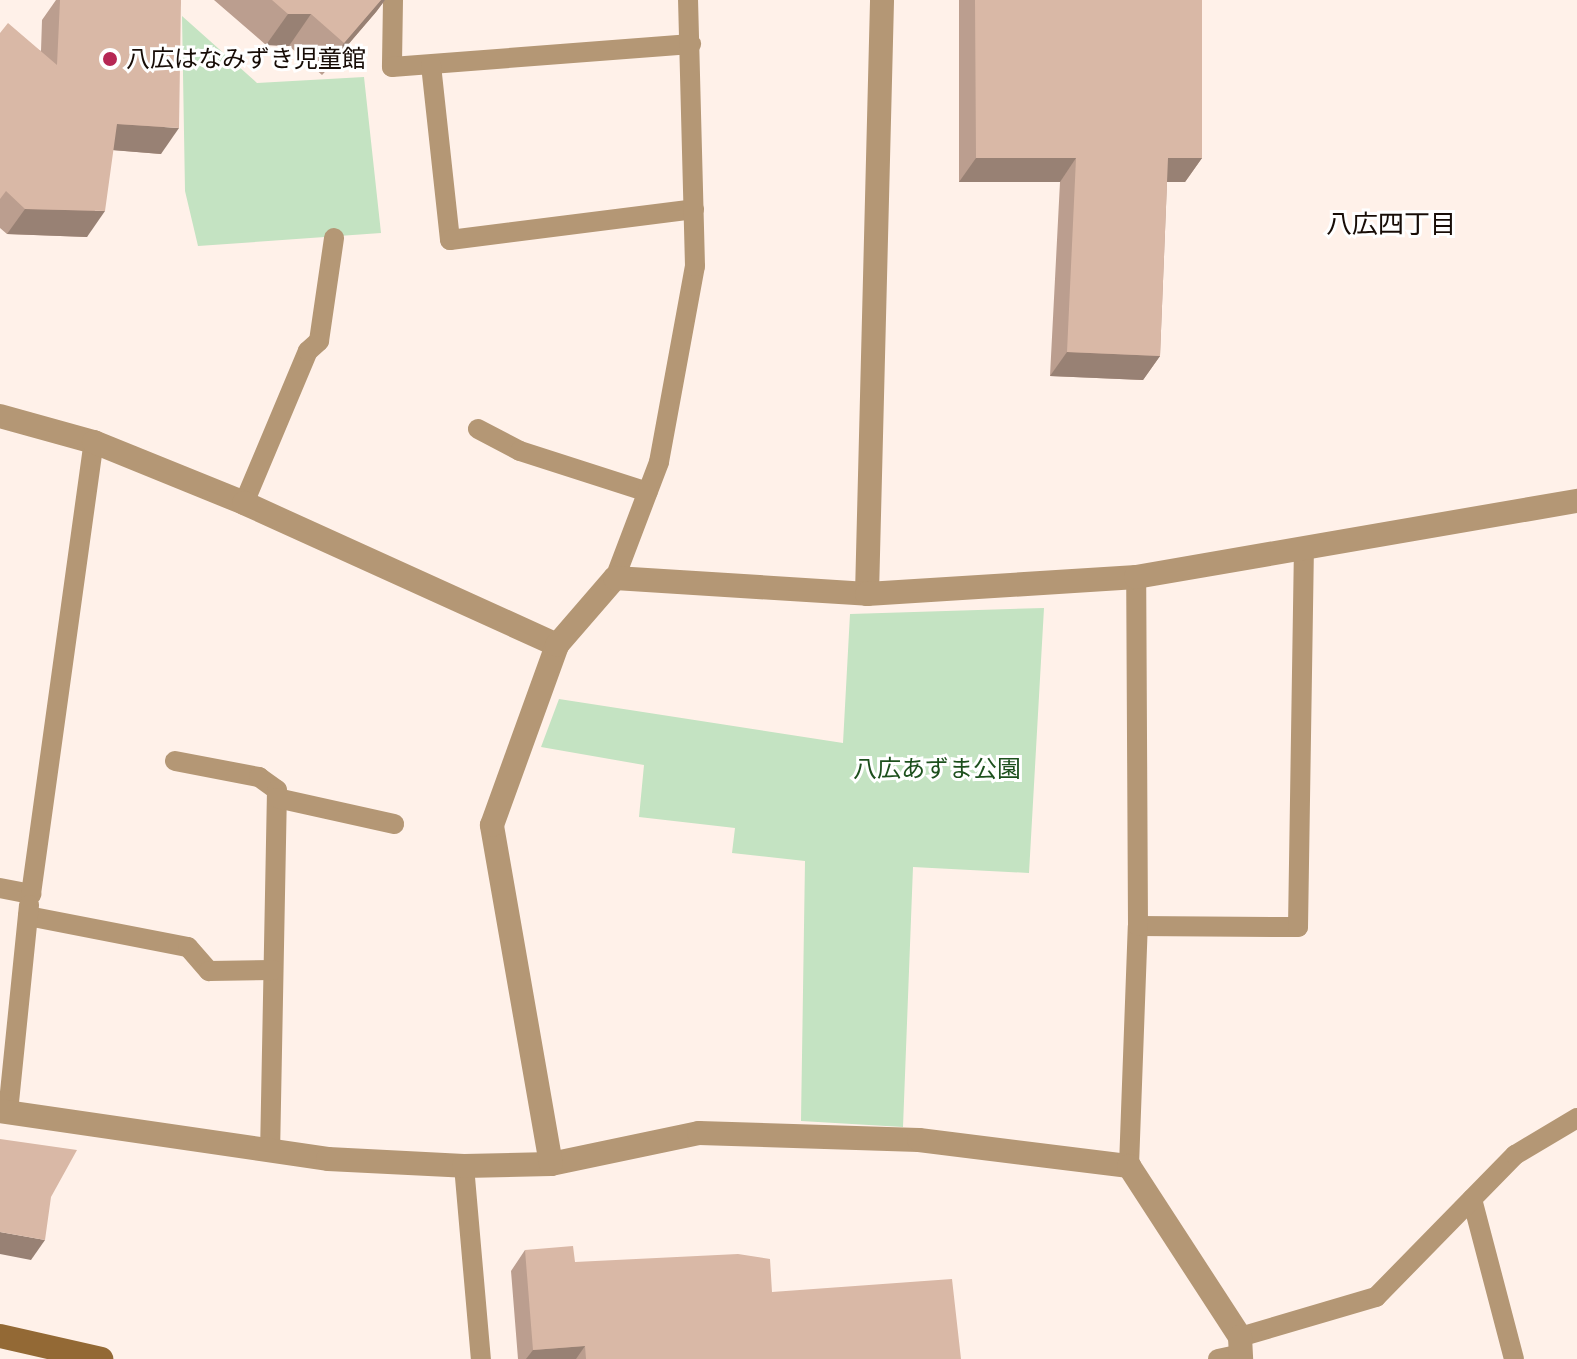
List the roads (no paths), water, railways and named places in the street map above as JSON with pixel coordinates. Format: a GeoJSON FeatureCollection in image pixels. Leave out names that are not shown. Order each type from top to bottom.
{"type":"FeatureCollection","features":[{"type":"Feature","properties":{"kind":"street"},"geometry":{"type":"LineString","coordinates":[[867,594],[882,0]]}},
{"type":"Feature","properties":{"kind":"street"},"geometry":{"type":"LineString","coordinates":[[0,416],[94,442],[244,503],[557,645]]}},
{"type":"Feature","properties":{"kind":"street"},"geometry":{"type":"LineString","coordinates":[[551,1164],[492,825],[557,645],[615,578],[867,594],[1136,577],[1577,501]]}},
{"type":"Feature","properties":{"kind":"street"},"geometry":{"type":"LineString","coordinates":[[4,1111],[270,1151],[464,1166],[551,1164],[699,1133],[919,1140],[1129,1166],[1235,1352]]}},
{"type":"Feature","properties":{"kind":"street"},"geometry":{"type":"LineString","coordinates":[[0,1336],[101,1359]]}},
{"type":"Feature","properties":{"kind":"lane"},"geometry":{"type":"LineString","coordinates":[[393,0],[392,67],[691,44]]}},
{"type":"Feature","properties":{"kind":"lane"},"geometry":{"type":"LineString","coordinates":[[615,578],[648,492],[695,266],[688,0]]}},
{"type":"Feature","properties":{"kind":"lane"},"geometry":{"type":"LineString","coordinates":[[431,65],[450,240],[694,209]]}},
{"type":"Feature","properties":{"kind":"lane"},"geometry":{"type":"LineString","coordinates":[[244,503],[308,351],[319,341],[334,238]]}},
{"type":"Feature","properties":{"kind":"lane"},"geometry":{"type":"LineString","coordinates":[[478,429],[520,451],[648,492]]}},
{"type":"Feature","properties":{"kind":"lane"},"geometry":{"type":"LineString","coordinates":[[4,1111],[94,442]]}},
{"type":"Feature","properties":{"kind":"lane"},"geometry":{"type":"LineString","coordinates":[[1138,926],[1298,927],[1304,548]]}},
{"type":"Feature","properties":{"kind":"lane"},"geometry":{"type":"LineString","coordinates":[[1129,1166],[1138,926],[1136,577]]}},
{"type":"Feature","properties":{"kind":"lane"},"geometry":{"type":"LineString","coordinates":[[175,761],[259,777],[277,798],[394,824]]}},
{"type":"Feature","properties":{"kind":"lane"},"geometry":{"type":"LineString","coordinates":[[270,1151],[277,798]]}},
{"type":"Feature","properties":{"kind":"lane"},"geometry":{"type":"LineString","coordinates":[[0,888],[31,894]]}},
{"type":"Feature","properties":{"kind":"lane"},"geometry":{"type":"LineString","coordinates":[[28,916],[188,947],[209,971],[273,970]]}},
{"type":"Feature","properties":{"kind":"lane"},"geometry":{"type":"LineString","coordinates":[[1235,1352],[1376,1297],[1515,1155],[1577,1118]]}},
{"type":"Feature","properties":{"kind":"lane"},"geometry":{"type":"LineString","coordinates":[[464,1166],[481,1359]]}},
{"type":"Feature","properties":{"kind":"lane"},"geometry":{"type":"LineString","coordinates":[[1472,1199],[1514,1359]]}},
{"type":"Feature","properties":{"kind":"place","name":"八広はなみずき児童館"},"geometry":{"type":"Point","coordinates":[110,59]}},
{"type":"Feature","properties":{"kind":"district","name":"八広四丁目"},"geometry":{"type":"Point","coordinates":[1391,224]}},
{"type":"Feature","properties":{"kind":"park label","name":"八広あずま公園"},"geometry":{"type":"Point","coordinates":[937,769]}}]}
